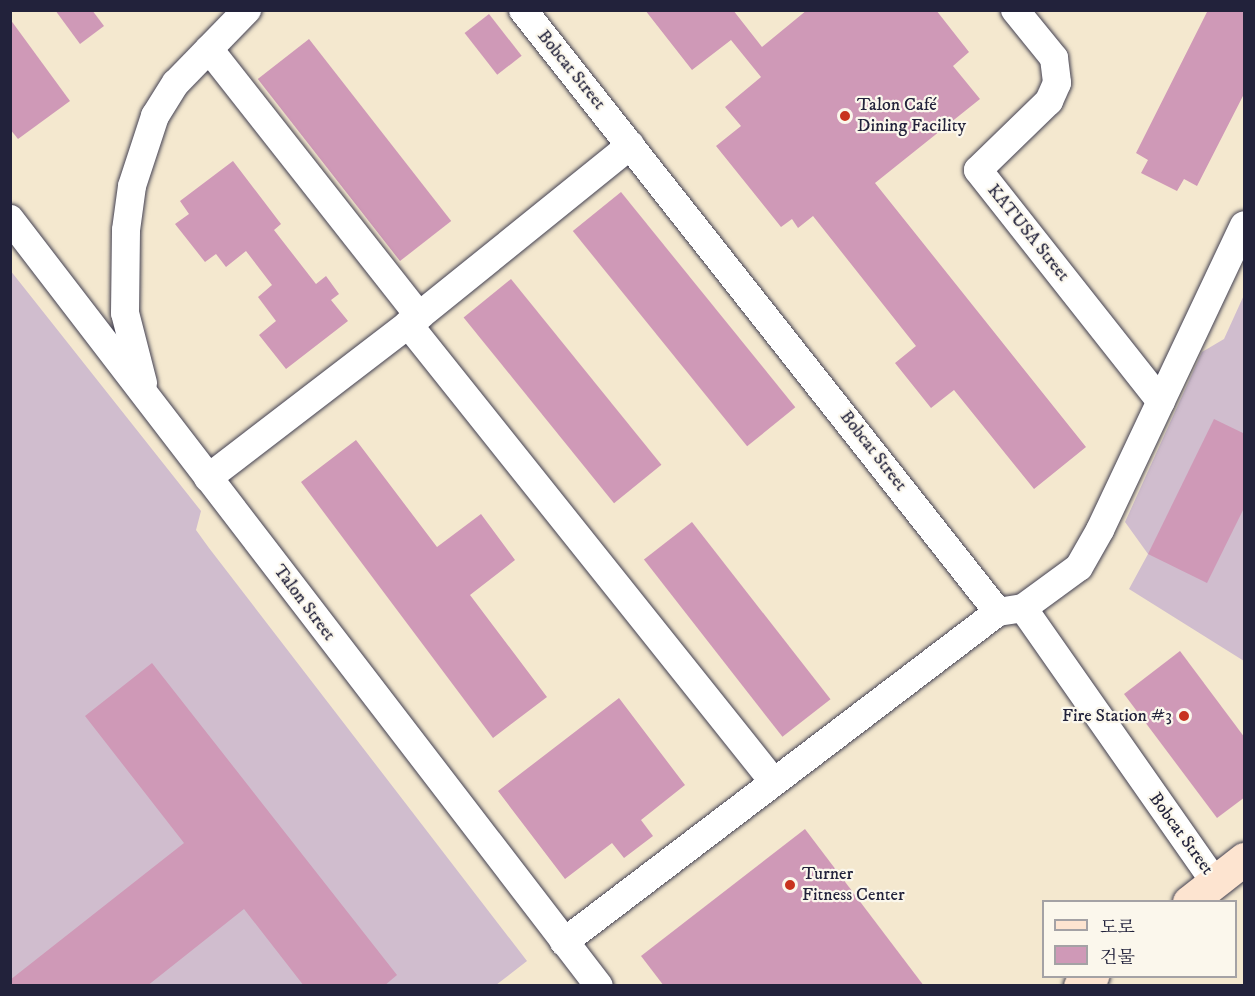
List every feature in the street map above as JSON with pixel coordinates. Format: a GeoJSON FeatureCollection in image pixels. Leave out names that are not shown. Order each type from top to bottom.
{"type":"FeatureCollection","features":[{"type":"Feature","properties":{"kind":"street"},"geometry":{"type":"LineString","coordinates":[[146,396],[125,314],[126,230],[132,186],[155,116],[176,83],[247,10]]}},
{"type":"Feature","properties":{"kind":"street","name":"Bobcat Street"},"geometry":{"type":"LineString","coordinates":[[523,10],[1010,610],[1215,882]]}},
{"type":"Feature","properties":{"kind":"street","name":"KATUSA Street"},"geometry":{"type":"LineString","coordinates":[[1016,10],[1054,58],[1057,83],[1049,101],[978,170],[1161,402]]}},
{"type":"Feature","properties":{"kind":"street"},"geometry":{"type":"LineString","coordinates":[[209,49],[413,320],[773,781]]}},
{"type":"Feature","properties":{"kind":"street"},"geometry":{"type":"LineString","coordinates":[[208,478],[413,320],[631,145]]}},
{"type":"Feature","properties":{"kind":"street","name":"Talon Street"},"geometry":{"type":"LineString","coordinates":[[10,219],[599,986]]}},
{"type":"Feature","properties":{"kind":"street"},"geometry":{"type":"LineString","coordinates":[[564,942],[773,781],[1010,610],[1078,567],[1100,531],[1245,225]]}},
{"type":"Feature","properties":{"kind":"street"},"geometry":{"type":"LineString","coordinates":[[1192,900],[1245,859]]}},
{"type":"Feature","properties":{"kind":"shaded area"},"geometry":{"type":"Polygon","coordinates":[[[10,270],[201,511],[196,530],[209,548],[527,961],[496,985],[11,985],[10,270]]]}},
{"type":"Feature","properties":{"kind":"shaded area"},"geometry":{"type":"Polygon","coordinates":[[[1244,295],[1244,661],[1129,589],[1148,554],[1125,522],[1202,352],[1224,339],[1244,295]]]}},
{"type":"Feature","properties":{"kind":"building"},"geometry":{"type":"Polygon","coordinates":[[[55,10],[92,10],[104,26],[80,44],[55,10]]]}},
{"type":"Feature","properties":{"kind":"building"},"geometry":{"type":"Polygon","coordinates":[[[645,10],[733,10],[762,47],[807,10],[936,10],[969,52],[953,66],[980,99],[875,183],[1086,447],[1034,489],[954,390],[931,408],[895,363],[916,346],[813,216],[798,228],[792,219],[781,227],[716,146],[741,126],[725,107],[761,77],[731,40],[692,70],[645,10]]]}},
{"type":"Feature","properties":{"kind":"building"},"geometry":{"type":"Polygon","coordinates":[[[1208,10],[1245,10],[1245,92],[1197,186],[1184,179],[1177,191],[1141,173],[1148,160],[1136,153],[1208,10]]]}},
{"type":"Feature","properties":{"kind":"building"},"geometry":{"type":"Polygon","coordinates":[[[489,14],[522,56],[497,75],[465,33],[489,14]]]}},
{"type":"Feature","properties":{"kind":"building"},"geometry":{"type":"Polygon","coordinates":[[[10,19],[70,101],[18,139],[10,129],[10,19]]]}},
{"type":"Feature","properties":{"kind":"building"},"geometry":{"type":"Polygon","coordinates":[[[309,39],[451,221],[400,261],[258,79],[309,39]]]}},
{"type":"Feature","properties":{"kind":"building"},"geometry":{"type":"Polygon","coordinates":[[[233,161],[281,224],[274,230],[316,284],[326,276],[339,294],[331,300],[348,321],[286,369],[259,335],[276,321],[258,297],[272,285],[246,251],[226,267],[216,254],[205,262],[175,224],[189,214],[180,201],[233,161]]]}},
{"type":"Feature","properties":{"kind":"building"},"geometry":{"type":"Polygon","coordinates":[[[621,192],[795,407],[747,446],[573,231],[621,192]]]}},
{"type":"Feature","properties":{"kind":"building"},"geometry":{"type":"Polygon","coordinates":[[[511,279],[661,465],[614,503],[464,317],[511,279]]]}},
{"type":"Feature","properties":{"kind":"building"},"geometry":{"type":"Polygon","coordinates":[[[1214,419],[1245,434],[1245,506],[1207,583],[1148,554],[1214,419]]]}},
{"type":"Feature","properties":{"kind":"building"},"geometry":{"type":"Polygon","coordinates":[[[356,440],[437,547],[481,514],[515,560],[470,595],[547,697],[493,738],[301,482],[356,440]]]}},
{"type":"Feature","properties":{"kind":"building"},"geometry":{"type":"Polygon","coordinates":[[[692,522],[831,699],[782,737],[644,560],[692,522]]]}},
{"type":"Feature","properties":{"kind":"building","name":"Fire Station #3"},"geometry":{"type":"Polygon","coordinates":[[[1180,651],[1245,738],[1245,797],[1217,818],[1124,694],[1180,651]]]}},
{"type":"Feature","properties":{"kind":"building"},"geometry":{"type":"Polygon","coordinates":[[[152,663],[397,975],[384,986],[304,986],[244,909],[147,986],[10,986],[10,980],[184,843],[85,716],[152,663]]]}},
{"type":"Feature","properties":{"kind":"building"},"geometry":{"type":"Polygon","coordinates":[[[619,698],[685,785],[641,820],[653,836],[624,858],[612,843],[565,879],[498,791],[619,698]]]}},
{"type":"Feature","properties":{"kind":"building","name":"Turner Fitness Center"},"geometry":{"type":"Polygon","coordinates":[[[805,829],[924,986],[664,986],[641,956],[805,829]]]}},
{"type":"Feature","properties":{"kind":"place","name":"Talon Café Dining Facility"},"geometry":{"type":"Point","coordinates":[845,116]}},
{"type":"Feature","properties":{"kind":"place","name":"Fire Station #3"},"geometry":{"type":"Point","coordinates":[1184,716]}},
{"type":"Feature","properties":{"kind":"place","name":"Turner Fitness Center"},"geometry":{"type":"Point","coordinates":[790,885]}}]}
